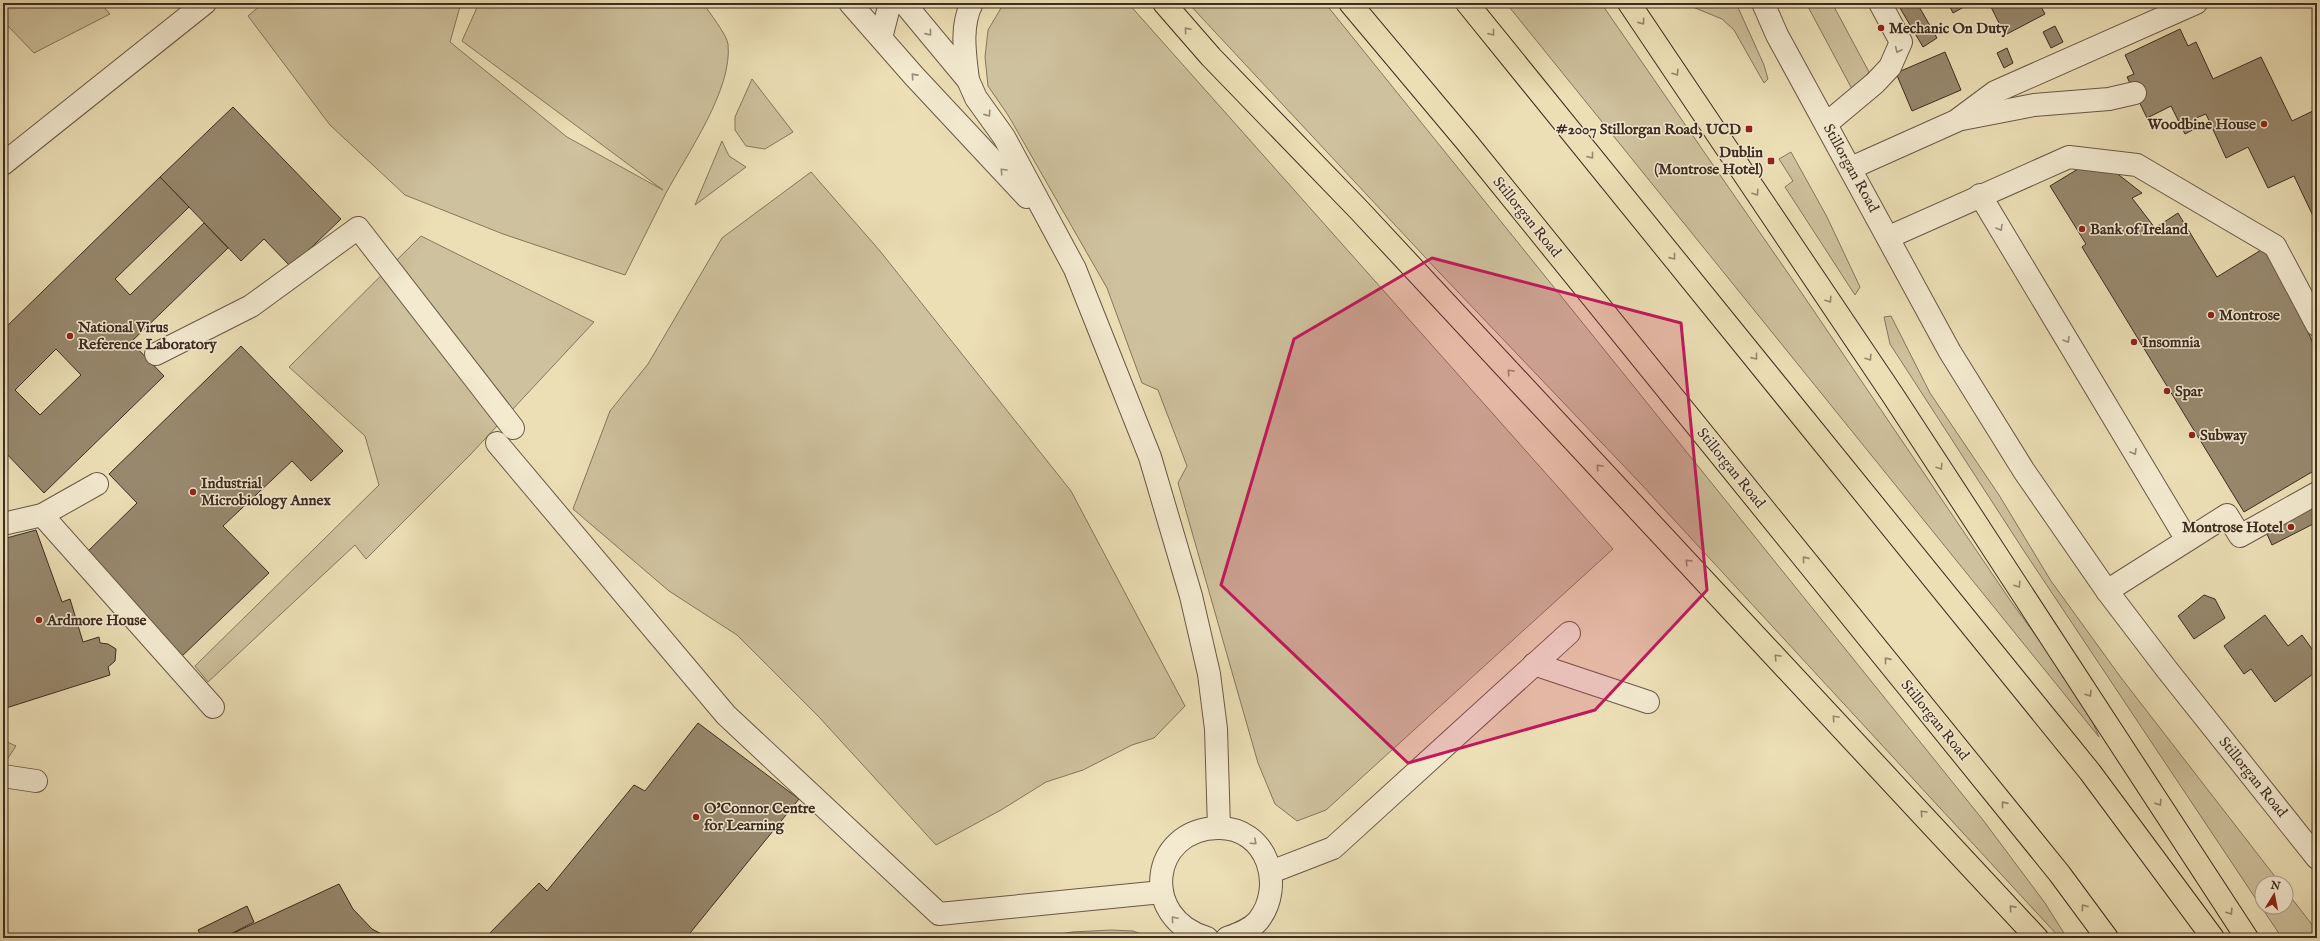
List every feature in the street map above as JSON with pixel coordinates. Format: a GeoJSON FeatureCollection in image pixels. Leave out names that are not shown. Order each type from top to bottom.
{"type":"FeatureCollection","features":[{"type":"Feature","properties":{"kind":"main road"},"geometry":{"type":"LineString","coordinates":[[1164,3],[1211,58],[1364,216],[1998,893],[2037,938]]}},
{"type":"Feature","properties":{"kind":"main road","name":"Stillorgan Road"},"geometry":{"type":"LineString","coordinates":[[1350,3],[1475,152],[2059,873],[2108,938]]}},
{"type":"Feature","properties":{"kind":"main road"},"geometry":{"type":"LineString","coordinates":[[1467,3],[2090,772],[2213,938]]}},
{"type":"Feature","properties":{"kind":"main road"},"geometry":{"type":"LineString","coordinates":[[1628,3],[1880,375],[2247,938]]}},
{"type":"Feature","properties":{"kind":"street"},"geometry":{"type":"LineString","coordinates":[[3,164],[205,3]]}},
{"type":"Feature","properties":{"kind":"street"},"geometry":{"type":"LineString","coordinates":[[850,3],[1049,220]]}},
{"type":"Feature","properties":{"kind":"street"},"geometry":{"type":"LineString","coordinates":[[881,38],[890,3]]}},
{"type":"Feature","properties":{"kind":"street"},"geometry":{"type":"LineString","coordinates":[[904,3],[968,80],[976,98],[1004,138],[1049,220],[1075,270],[1150,457],[1191,596],[1209,674],[1216,729],[1219,828]]}},
{"type":"Feature","properties":{"kind":"street"},"geometry":{"type":"LineString","coordinates":[[968,80],[964,44],[968,12],[972,3]]}},
{"type":"Feature","properties":{"kind":"street","name":"Stillorgan Road"},"geometry":{"type":"LineString","coordinates":[[1762,3],[1777,35],[1966,378],[2024,471],[2107,591],[2168,671],[2317,858]]}},
{"type":"Feature","properties":{"kind":"street"},"geometry":{"type":"LineString","coordinates":[[1826,124],[1876,83],[1890,67],[1901,42],[1880,3]]}},
{"type":"Feature","properties":{"kind":"street"},"geometry":{"type":"LineString","coordinates":[[1851,168],[1956,121],[1995,92],[2196,3]]}},
{"type":"Feature","properties":{"kind":"street"},"geometry":{"type":"LineString","coordinates":[[1956,121],[2034,106],[2109,99],[2135,93]]}},
{"type":"Feature","properties":{"kind":"street"},"geometry":{"type":"LineString","coordinates":[[1889,237],[1980,195],[2070,157],[2137,165],[2275,246],[2317,325]]}},
{"type":"Feature","properties":{"kind":"street"},"geometry":{"type":"LineString","coordinates":[[1980,195],[2186,540]]}},
{"type":"Feature","properties":{"kind":"street"},"geometry":{"type":"LineString","coordinates":[[156,354],[251,306],[358,228],[513,428]]}},
{"type":"Feature","properties":{"kind":"street"},"geometry":{"type":"LineString","coordinates":[[497,443],[726,715],[939,914],[1162,892]]}},
{"type":"Feature","properties":{"kind":"street"},"geometry":{"type":"LineString","coordinates":[[3,524],[42,514],[97,484]]}},
{"type":"Feature","properties":{"kind":"street"},"geometry":{"type":"LineString","coordinates":[[2107,591],[2227,515],[2240,536],[2317,493]]}},
{"type":"Feature","properties":{"kind":"street"},"geometry":{"type":"LineString","coordinates":[[42,514],[213,708]]}},
{"type":"Feature","properties":{"kind":"street"},"geometry":{"type":"LineString","coordinates":[[1271,872],[1333,848],[1569,633]]}},
{"type":"Feature","properties":{"kind":"street"},"geometry":{"type":"LineString","coordinates":[[1534,664],[1648,702]]}},
{"type":"Feature","properties":{"kind":"street"},"geometry":{"type":"LineString","coordinates":[[3,776],[36,781]]}},
{"type":"Feature","properties":{"kind":"street"},"geometry":{"type":"LineString","coordinates":[[1207,938],[1194,934],[1180,925],[1169,912],[1162,892],[1161,881],[1164,864],[1173,848],[1186,837],[1202,829],[1219,828],[1243,834],[1253,841],[1262,850],[1271,872],[1272,890],[1267,907],[1257,922],[1243,932],[1227,938]]}},
{"type":"Feature","properties":{"kind":"highlighted area"},"geometry":{"type":"Polygon","coordinates":[[[1432,258],[1681,323],[1707,590],[1595,710],[1408,763],[1221,585],[1294,339],[1432,258]]]}},
{"type":"Feature","properties":{"kind":"shaded area"},"geometry":{"type":"Polygon","coordinates":[[[3,3],[100,3],[110,14],[34,53],[7,25],[3,29],[3,3]]]}},
{"type":"Feature","properties":{"kind":"shaded area"},"geometry":{"type":"Polygon","coordinates":[[[263,3],[461,3],[450,42],[567,137],[663,190],[462,41],[479,3],[703,3],[727,40],[728,62],[716,101],[707,121],[666,193],[625,275],[503,234],[405,195],[330,125],[248,16],[263,3]]]}},
{"type":"Feature","properties":{"kind":"shaded area"},"geometry":{"type":"Polygon","coordinates":[[[1004,3],[1128,3],[1613,549],[1326,810],[1297,821],[1275,804],[1258,763],[1178,483],[1187,466],[1158,390],[1142,383],[1107,288],[1008,115],[988,86],[985,57],[988,30],[1004,3]]]}},
{"type":"Feature","properties":{"kind":"shaded area"},"geometry":{"type":"Polygon","coordinates":[[[1188,3],[1325,3],[1983,820],[2045,903],[2067,938],[2060,938],[1641,484],[1437,270],[1188,3]]]}},
{"type":"Feature","properties":{"kind":"shaded area"},"geometry":{"type":"Polygon","coordinates":[[[1506,3],[1601,3],[1801,292],[2010,600],[2057,665],[2090,716],[2099,737],[1506,3]]]}},
{"type":"Feature","properties":{"kind":"shaded area"},"geometry":{"type":"Polygon","coordinates":[[[1683,3],[1736,3],[1764,65],[1768,79],[1764,83],[1734,30],[1722,19],[1683,3]]]}},
{"type":"Feature","properties":{"kind":"shaded area"},"geometry":{"type":"Polygon","coordinates":[[[1806,3],[1832,3],[1869,72],[1860,85],[1852,89],[1806,3]]]}},
{"type":"Feature","properties":{"kind":"shaded area"},"geometry":{"type":"Polygon","coordinates":[[[752,79],[793,132],[765,149],[746,146],[735,130],[735,117],[752,79]]]}},
{"type":"Feature","properties":{"kind":"shaded area"},"geometry":{"type":"Polygon","coordinates":[[[722,141],[729,156],[746,167],[695,205],[722,141]]]}},
{"type":"Feature","properties":{"kind":"shaded area"},"geometry":{"type":"Polygon","coordinates":[[[1791,152],[1827,217],[1860,287],[1855,295],[1785,187],[1793,181],[1779,159],[1791,152]]]}},
{"type":"Feature","properties":{"kind":"shaded area"},"geometry":{"type":"Polygon","coordinates":[[[811,172],[880,251],[1071,491],[1185,706],[1154,738],[1132,745],[1083,770],[1046,782],[1001,810],[936,845],[819,717],[737,635],[669,591],[573,509],[610,411],[648,364],[722,238],[811,172]]]}},
{"type":"Feature","properties":{"kind":"shaded area"},"geometry":{"type":"Polygon","coordinates":[[[421,236],[594,322],[470,455],[366,559],[355,545],[208,682],[195,666],[379,485],[365,436],[289,367],[421,236]]]}},
{"type":"Feature","properties":{"kind":"shaded area"},"geometry":{"type":"Polygon","coordinates":[[[1891,316],[1930,393],[1999,495],[2051,581],[2122,679],[2274,875],[2254,875],[2254,896],[2024,551],[1890,344],[1884,317],[1891,316]]]}},
{"type":"Feature","properties":{"kind":"shaded area"},"geometry":{"type":"Polygon","coordinates":[[[3,740],[16,746],[6,761],[3,760],[3,740]]]}},
{"type":"Feature","properties":{"kind":"shaded area"},"geometry":{"type":"Polygon","coordinates":[[[2294,901],[2317,931],[2317,938],[2282,938],[2267,915],[2294,915],[2294,901]]]}},
{"type":"Feature","properties":{"kind":"shaded area"},"geometry":{"type":"Polygon","coordinates":[[[1111,930],[1133,931],[1152,938],[1035,938],[1072,932],[1111,930]]]}},
{"type":"Feature","properties":{"kind":"building"},"geometry":{"type":"Polygon","coordinates":[[[1897,3],[1917,3],[1937,38],[1923,47],[1897,3]]]}},
{"type":"Feature","properties":{"kind":"building"},"geometry":{"type":"Polygon","coordinates":[[[1948,3],[1971,3],[1953,13],[1948,3]]]}},
{"type":"Feature","properties":{"kind":"building"},"geometry":{"type":"Polygon","coordinates":[[[1989,3],[2039,3],[2045,14],[2005,35],[1989,3]]]}},
{"type":"Feature","properties":{"kind":"building"},"geometry":{"type":"Polygon","coordinates":[[[2055,26],[2063,42],[2051,48],[2043,32],[2055,26]]]}},
{"type":"Feature","properties":{"kind":"building","name":"Woodbine House"},"geometry":{"type":"Polygon","coordinates":[[[2180,29],[2188,46],[2196,42],[2213,79],[2261,57],[2292,121],[2317,109],[2317,217],[2314,218],[2294,176],[2268,188],[2248,147],[2226,158],[2206,114],[2196,118],[2200,126],[2185,134],[2171,106],[2147,118],[2127,77],[2134,74],[2125,55],[2180,29]]]}},
{"type":"Feature","properties":{"kind":"building"},"geometry":{"type":"Polygon","coordinates":[[[2007,48],[2013,63],[2004,68],[1997,53],[2007,48]]]}},
{"type":"Feature","properties":{"kind":"building"},"geometry":{"type":"Polygon","coordinates":[[[1945,52],[1961,90],[1912,111],[1896,73],[1945,52]]]}},
{"type":"Feature","properties":{"kind":"building"},"geometry":{"type":"Polygon","coordinates":[[[233,107],[341,219],[291,267],[264,239],[241,261],[160,177],[233,107]]]}},
{"type":"Feature","properties":{"kind":"building","name":"Montrose"},"geometry":{"type":"Polygon","coordinates":[[[2095,166],[2110,168],[2142,193],[2132,198],[2155,228],[2178,213],[2217,277],[2271,244],[2317,353],[2317,469],[2244,512],[2082,247],[2086,244],[2050,186],[2078,169],[2095,166]]]}},
{"type":"Feature","properties":{"kind":"building","name":"National Virus Reference Laboratory"},"geometry":{"type":"Polygon","coordinates":[[[160,177],[189,207],[115,279],[130,295],[204,223],[228,248],[131,342],[164,376],[44,493],[3,450],[3,330],[160,177]],[[56,349],[15,390],[40,415],[81,375],[56,349]]]}},
{"type":"Feature","properties":{"kind":"building","name":"Industrial Microbiology Annex"},"geometry":{"type":"Polygon","coordinates":[[[241,346],[343,451],[311,481],[292,461],[223,526],[269,573],[180,658],[82,557],[137,503],[109,474],[241,346]]]}},
{"type":"Feature","properties":{"kind":"building","name":"Montrose Hotel"},"geometry":{"type":"Polygon","coordinates":[[[2314,507],[2317,512],[2317,522],[2272,545],[2266,532],[2314,507]]]}},
{"type":"Feature","properties":{"kind":"building","name":"Ardmore House"},"geometry":{"type":"Polygon","coordinates":[[[36,530],[62,602],[70,599],[83,642],[99,637],[100,643],[108,644],[116,649],[115,661],[108,667],[110,675],[3,709],[3,539],[36,530]]]}},
{"type":"Feature","properties":{"kind":"building"},"geometry":{"type":"Polygon","coordinates":[[[2204,595],[2215,599],[2225,618],[2194,639],[2178,616],[2204,595]]]}},
{"type":"Feature","properties":{"kind":"building"},"geometry":{"type":"Polygon","coordinates":[[[2265,615],[2288,646],[2302,635],[2317,656],[2317,671],[2275,702],[2251,669],[2244,674],[2224,646],[2265,615]]]}},
{"type":"Feature","properties":{"kind":"building","name":"O'Connor Centre for Learning"},"geometry":{"type":"Polygon","coordinates":[[[698,723],[799,799],[686,938],[485,938],[539,883],[547,891],[634,785],[645,791],[698,723]]]}},
{"type":"Feature","properties":{"kind":"building"},"geometry":{"type":"Polygon","coordinates":[[[339,884],[353,909],[372,929],[389,938],[223,938],[339,884]]]}},
{"type":"Feature","properties":{"kind":"building"},"geometry":{"type":"Polygon","coordinates":[[[247,906],[254,922],[223,938],[202,938],[198,930],[247,906]]]}},
{"type":"Feature","properties":{"kind":"place","name":"Mechanic On Duty"},"geometry":{"type":"Point","coordinates":[1881,28]}},
{"type":"Feature","properties":{"kind":"place","name":"Woodbine House"},"geometry":{"type":"Point","coordinates":[2264,124]}},
{"type":"Feature","properties":{"kind":"place","name":"#2007 Stillorgan Road, UCD"},"geometry":{"type":"Point","coordinates":[1749,129]}},
{"type":"Feature","properties":{"kind":"place","name":"Dublin (Montrose Hotel)"},"geometry":{"type":"Point","coordinates":[1771,161]}},
{"type":"Feature","properties":{"kind":"place","name":"Bank of Ireland"},"geometry":{"type":"Point","coordinates":[2082,229]}},
{"type":"Feature","properties":{"kind":"place","name":"Montrose"},"geometry":{"type":"Point","coordinates":[2211,315]}},
{"type":"Feature","properties":{"kind":"place","name":"National Virus Reference Laboratory"},"geometry":{"type":"Point","coordinates":[70,336]}},
{"type":"Feature","properties":{"kind":"place","name":"Insomnia"},"geometry":{"type":"Point","coordinates":[2134,342]}},
{"type":"Feature","properties":{"kind":"place","name":"Spar"},"geometry":{"type":"Point","coordinates":[2167,391]}},
{"type":"Feature","properties":{"kind":"place","name":"Subway"},"geometry":{"type":"Point","coordinates":[2192,435]}},
{"type":"Feature","properties":{"kind":"place","name":"Industrial Microbiology Annex"},"geometry":{"type":"Point","coordinates":[193,492]}},
{"type":"Feature","properties":{"kind":"place","name":"Montrose Hotel"},"geometry":{"type":"Point","coordinates":[2291,527]}},
{"type":"Feature","properties":{"kind":"place","name":"Ardmore House"},"geometry":{"type":"Point","coordinates":[39,620]}},
{"type":"Feature","properties":{"kind":"place","name":"O'Connor Centre for Learning"},"geometry":{"type":"Point","coordinates":[696,817]}}]}
